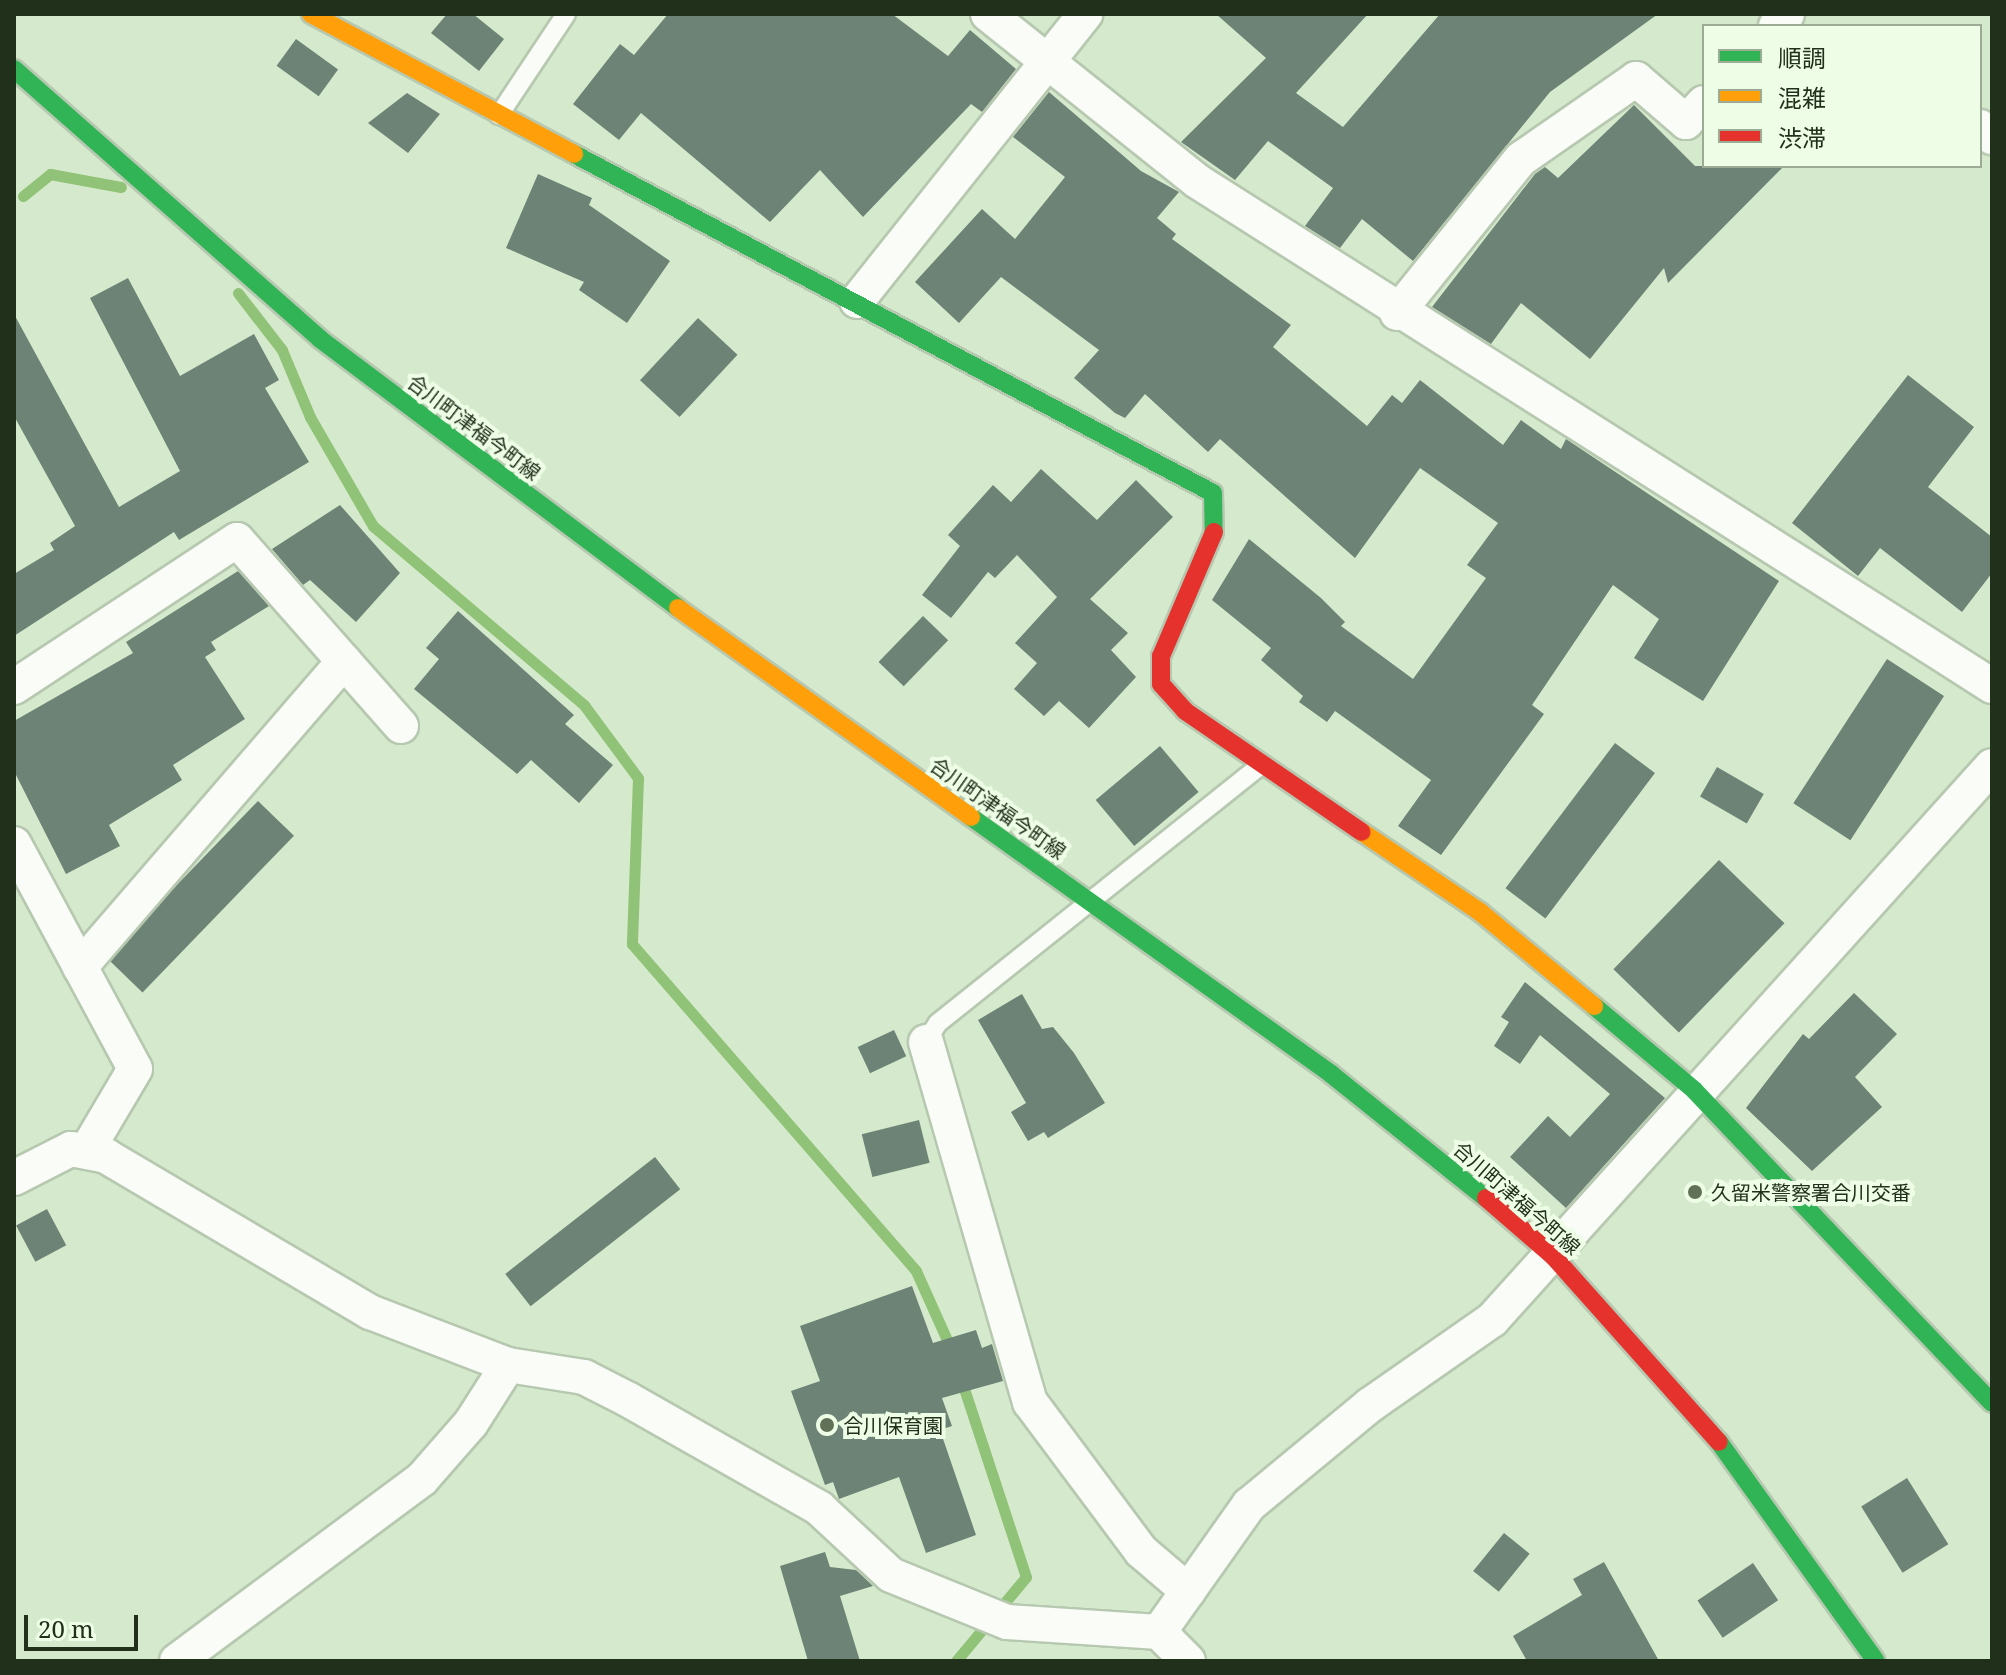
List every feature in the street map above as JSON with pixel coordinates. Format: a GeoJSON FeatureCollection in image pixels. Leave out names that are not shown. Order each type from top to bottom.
{"type":"FeatureCollection","features":[{"type":"Feature","properties":{"kind":"street"},"geometry":{"type":"LineString","coordinates":[[311,14],[857,301],[1213,493],[1219,520],[1161,656],[1161,684],[1185,711],[1480,912],[1694,1090],[1992,1403]]}},
{"type":"Feature","properties":{"kind":"street"},"geometry":{"type":"LineString","coordinates":[[988,14],[1045,66],[1197,181],[1397,313],[1992,686]]}},
{"type":"Feature","properties":{"kind":"street"},"geometry":{"type":"LineString","coordinates":[[857,301],[1085,14]]}},
{"type":"Feature","properties":{"kind":"street","name":"合川町津福今町線"},"geometry":{"type":"LineString","coordinates":[[14,69],[320,339],[641,582],[1331,1074],[1553,1256],[1696,1410],[1876,1661]]}},
{"type":"Feature","properties":{"kind":"street"},"geometry":{"type":"LineString","coordinates":[[1397,313],[1521,159],[1636,79],[1686,122],[1702,105]]}},
{"type":"Feature","properties":{"kind":"street"},"geometry":{"type":"LineString","coordinates":[[14,687],[237,540],[401,726]]}},
{"type":"Feature","properties":{"kind":"street"},"geometry":{"type":"LineString","coordinates":[[80,967],[344,661]]}},
{"type":"Feature","properties":{"kind":"street"},"geometry":{"type":"LineString","coordinates":[[1159,1632],[1249,1505],[1370,1405],[1492,1320],[1553,1256],[1694,1090],[1992,766]]}},
{"type":"Feature","properties":{"kind":"street"},"geometry":{"type":"LineString","coordinates":[[14,844],[135,1069],[86,1152]]}},
{"type":"Feature","properties":{"kind":"street"},"geometry":{"type":"LineString","coordinates":[[926,1042],[1030,1402],[1141,1551],[1188,1591]]}},
{"type":"Feature","properties":{"kind":"street"},"geometry":{"type":"LineString","coordinates":[[14,1178],[71,1149],[106,1156],[370,1312],[508,1365],[584,1377],[819,1508],[891,1575],[1007,1622],[1159,1632],[1188,1661]]}},
{"type":"Feature","properties":{"kind":"street"},"geometry":{"type":"LineString","coordinates":[[177,1661],[422,1479],[471,1423],[508,1365]]}},
{"type":"Feature","properties":{"kind":"lane"},"geometry":{"type":"LineString","coordinates":[[499,115],[566,14]]}},
{"type":"Feature","properties":{"kind":"lane"},"geometry":{"type":"LineString","coordinates":[[926,1042],[938,1023],[1262,764]]}},
{"type":"Feature","properties":{"kind":"building"},"geometry":{"type":"Polygon","coordinates":[[[447,14],[473,14],[504,39],[479,71],[431,33],[447,14]]]}},
{"type":"Feature","properties":{"kind":"building"},"geometry":{"type":"Polygon","coordinates":[[[668,14],[892,14],[948,56],[970,30],[1016,69],[982,112],[971,104],[863,217],[820,170],[770,222],[641,113],[619,140],[573,104],[620,44],[634,55],[668,14]]]}},
{"type":"Feature","properties":{"kind":"building"},"geometry":{"type":"Polygon","coordinates":[[[1216,14],[1368,14],[1296,93],[1343,127],[1440,14],[1658,14],[1550,92],[1413,261],[1362,219],[1340,248],[1305,226],[1333,188],[1268,141],[1235,180],[1181,142],[1266,58],[1216,14]]]}},
{"type":"Feature","properties":{"kind":"building"},"geometry":{"type":"Polygon","coordinates":[[[296,39],[338,70],[319,96],[277,66],[296,39]]]}},
{"type":"Feature","properties":{"kind":"building"},"geometry":{"type":"Polygon","coordinates":[[[1049,92],[1141,171],[1179,192],[1157,218],[1176,234],[1172,239],[1291,325],[1273,347],[1367,426],[1392,395],[1402,403],[1420,380],[1503,445],[1521,420],[1561,449],[1566,439],[1779,581],[1703,701],[1634,658],[1659,619],[1613,585],[1532,705],[1544,714],[1441,855],[1398,826],[1431,780],[1335,711],[1327,722],[1299,702],[1303,696],[1261,660],[1271,648],[1212,600],[1249,539],[1321,598],[1345,622],[1341,626],[1413,679],[1486,578],[1467,565],[1498,523],[1420,468],[1355,558],[1220,439],[1208,452],[1145,394],[1125,418],[1115,413],[1074,378],[1099,350],[1001,277],[959,323],[915,282],[982,209],[1015,239],[1065,177],[1013,137],[1049,92]]]}},
{"type":"Feature","properties":{"kind":"building"},"geometry":{"type":"Polygon","coordinates":[[[407,93],[440,114],[408,153],[368,123],[407,93]]]}},
{"type":"Feature","properties":{"kind":"building"},"geometry":{"type":"Polygon","coordinates":[[[1634,105],[1695,166],[1782,168],[1668,283],[1664,268],[1590,359],[1521,303],[1491,344],[1432,307],[1535,174],[1545,167],[1558,178],[1634,105]]]}},
{"type":"Feature","properties":{"kind":"building"},"geometry":{"type":"Polygon","coordinates":[[[538,174],[592,198],[589,205],[670,261],[627,323],[579,290],[584,282],[506,248],[538,174]]]}},
{"type":"Feature","properties":{"kind":"building"},"geometry":{"type":"Polygon","coordinates":[[[128,278],[180,376],[254,334],[279,380],[265,388],[309,462],[179,540],[174,532],[14,636],[14,574],[54,550],[50,543],[75,526],[14,416],[14,314],[119,507],[180,471],[90,298],[128,278]]]}},
{"type":"Feature","properties":{"kind":"building"},"geometry":{"type":"Polygon","coordinates":[[[698,318],[737,355],[680,417],[640,380],[698,318]]]}},
{"type":"Feature","properties":{"kind":"building"},"geometry":{"type":"Polygon","coordinates":[[[1908,375],[1974,427],[1928,487],[1992,537],[1992,573],[1962,612],[1880,548],[1858,576],[1792,523],[1908,375]]]}},
{"type":"Feature","properties":{"kind":"building"},"geometry":{"type":"Polygon","coordinates":[[[1041,469],[1097,520],[1136,480],[1173,517],[1090,599],[1128,633],[1111,650],[1136,677],[1089,728],[1059,701],[1044,716],[1014,689],[1037,663],[1015,643],[1057,597],[1017,555],[995,578],[988,572],[951,618],[922,595],[960,546],[948,535],[993,485],[1011,502],[1041,469]]]}},
{"type":"Feature","properties":{"kind":"building"},"geometry":{"type":"Polygon","coordinates":[[[340,505],[400,573],[356,622],[310,580],[303,585],[272,549],[340,505]]]}},
{"type":"Feature","properties":{"kind":"building"},"geometry":{"type":"Polygon","coordinates":[[[238,571],[269,606],[211,642],[216,650],[205,657],[245,719],[173,765],[182,780],[109,825],[120,846],[66,874],[14,771],[14,721],[133,653],[126,642],[238,571]]]}},
{"type":"Feature","properties":{"kind":"building"},"geometry":{"type":"Polygon","coordinates":[[[458,611],[574,715],[565,724],[613,765],[579,803],[531,760],[517,774],[414,689],[439,659],[426,648],[458,611]]]}},
{"type":"Feature","properties":{"kind":"building"},"geometry":{"type":"Polygon","coordinates":[[[923,616],[948,640],[904,686],[879,662],[923,616]]]}},
{"type":"Feature","properties":{"kind":"building"},"geometry":{"type":"Polygon","coordinates":[[[1887,659],[1944,696],[1850,840],[1793,803],[1887,659]]]}},
{"type":"Feature","properties":{"kind":"building"},"geometry":{"type":"Polygon","coordinates":[[[1615,743],[1655,773],[1545,918],[1505,888],[1615,743]]]}},
{"type":"Feature","properties":{"kind":"building"},"geometry":{"type":"Polygon","coordinates":[[[1160,746],[1199,792],[1134,846],[1096,800],[1160,746]]]}},
{"type":"Feature","properties":{"kind":"building"},"geometry":{"type":"Polygon","coordinates":[[[1717,767],[1764,794],[1747,823],[1700,796],[1717,767]]]}},
{"type":"Feature","properties":{"kind":"building"},"geometry":{"type":"Polygon","coordinates":[[[258,801],[294,836],[143,993],[107,958],[258,801]]]}},
{"type":"Feature","properties":{"kind":"building"},"geometry":{"type":"Polygon","coordinates":[[[1719,860],[1784,923],[1679,1033],[1613,969],[1719,860]]]}},
{"type":"Feature","properties":{"kind":"building"},"geometry":{"type":"Polygon","coordinates":[[[1525,982],[1665,1098],[1566,1208],[1510,1157],[1548,1116],[1570,1137],[1610,1094],[1540,1035],[1520,1064],[1494,1046],[1509,1022],[1501,1017],[1525,982]]]}},
{"type":"Feature","properties":{"kind":"building"},"geometry":{"type":"Polygon","coordinates":[[[1854,993],[1897,1034],[1855,1077],[1882,1107],[1812,1171],[1746,1108],[1803,1034],[1809,1039],[1854,993]]]}},
{"type":"Feature","properties":{"kind":"building"},"geometry":{"type":"Polygon","coordinates":[[[1022,994],[1042,1029],[1053,1027],[1074,1053],[1105,1103],[1048,1138],[1044,1132],[1028,1141],[1011,1112],[1026,1103],[978,1020],[1022,994]]]}},
{"type":"Feature","properties":{"kind":"building"},"geometry":{"type":"Polygon","coordinates":[[[894,1030],[906,1056],[870,1073],[858,1047],[894,1030]]]}},
{"type":"Feature","properties":{"kind":"building"},"geometry":{"type":"Polygon","coordinates":[[[919,1120],[930,1163],[872,1177],[862,1134],[919,1120]]]}},
{"type":"Feature","properties":{"kind":"building"},"geometry":{"type":"Polygon","coordinates":[[[655,1157],[680,1189],[531,1306],[505,1274],[655,1157]]]}},
{"type":"Feature","properties":{"kind":"building"},"geometry":{"type":"Polygon","coordinates":[[[47,1209],[66,1245],[35,1262],[16,1225],[47,1209]]]}},
{"type":"Feature","properties":{"kind":"building"},"geometry":{"type":"Polygon","coordinates":[[[912,1286],[933,1343],[976,1330],[982,1348],[992,1344],[1003,1381],[942,1398],[952,1426],[940,1430],[976,1535],[926,1553],[899,1477],[839,1499],[833,1482],[825,1485],[791,1391],[820,1381],[800,1326],[912,1286]]]}},
{"type":"Feature","properties":{"kind":"building"},"geometry":{"type":"Polygon","coordinates":[[[1907,1478],[1948,1544],[1903,1573],[1861,1507],[1907,1478]]]}},
{"type":"Feature","properties":{"kind":"building"},"geometry":{"type":"Polygon","coordinates":[[[1504,1533],[1530,1554],[1499,1592],[1473,1571],[1504,1533]]]}},
{"type":"Feature","properties":{"kind":"building"},"geometry":{"type":"Polygon","coordinates":[[[825,1552],[830,1567],[856,1570],[873,1586],[840,1596],[860,1661],[808,1661],[780,1566],[825,1552]]]}},
{"type":"Feature","properties":{"kind":"building"},"geometry":{"type":"Polygon","coordinates":[[[1604,1562],[1659,1661],[1527,1661],[1513,1636],[1582,1595],[1573,1579],[1604,1562]]]}},
{"type":"Feature","properties":{"kind":"building"},"geometry":{"type":"Polygon","coordinates":[[[1753,1563],[1778,1600],[1723,1638],[1697,1600],[1753,1563]]]}},
{"type":"Feature","properties":{"kind":"waterway"},"geometry":{"type":"LineString","coordinates":[[23,196],[50,174],[121,187]]}},
{"type":"Feature","properties":{"kind":"waterway"},"geometry":{"type":"LineString","coordinates":[[238,293],[282,350],[310,417],[373,526],[584,705],[638,778],[632,944],[916,1271],[952,1351]]}},
{"type":"Feature","properties":{"kind":"waterway"},"geometry":{"type":"LineString","coordinates":[[956,1661],[1026,1577],[961,1379]]}},
{"type":"Feature","properties":{"kind":"traffic: fast"},"geometry":{"type":"LineString","coordinates":[[14,69],[320,339],[678,608]]}},
{"type":"Feature","properties":{"kind":"traffic: fast"},"geometry":{"type":"LineString","coordinates":[[574,154],[1213,493],[1214,532]]}},
{"type":"Feature","properties":{"kind":"traffic: fast"},"geometry":{"type":"LineString","coordinates":[[971,817],[1331,1074],[1486,1198]]}},
{"type":"Feature","properties":{"kind":"traffic: fast"},"geometry":{"type":"LineString","coordinates":[[1594,1006],[1694,1090],[1992,1403]]}},
{"type":"Feature","properties":{"kind":"traffic: fast"},"geometry":{"type":"LineString","coordinates":[[1719,1442],[1876,1661]]}},
{"type":"Feature","properties":{"kind":"traffic: slow"},"geometry":{"type":"LineString","coordinates":[[311,14],[574,154]]}},
{"type":"Feature","properties":{"kind":"traffic: slow"},"geometry":{"type":"LineString","coordinates":[[678,608],[971,817]]}},
{"type":"Feature","properties":{"kind":"traffic: slow"},"geometry":{"type":"LineString","coordinates":[[1362,832],[1480,912],[1594,1006]]}},
{"type":"Feature","properties":{"kind":"traffic: jam"},"geometry":{"type":"LineString","coordinates":[[1214,532],[1161,656],[1161,684],[1185,711],[1362,832]]}},
{"type":"Feature","properties":{"kind":"traffic: jam"},"geometry":{"type":"LineString","coordinates":[[1486,1198],[1553,1256],[1719,1442]]}},
{"type":"Feature","properties":{"kind":"place","name":"久留米警察署合川交番"},"geometry":{"type":"Point","coordinates":[1695,1192]}},
{"type":"Feature","properties":{"kind":"place","name":"合川保育園"},"geometry":{"type":"Point","coordinates":[827,1425]}}]}
